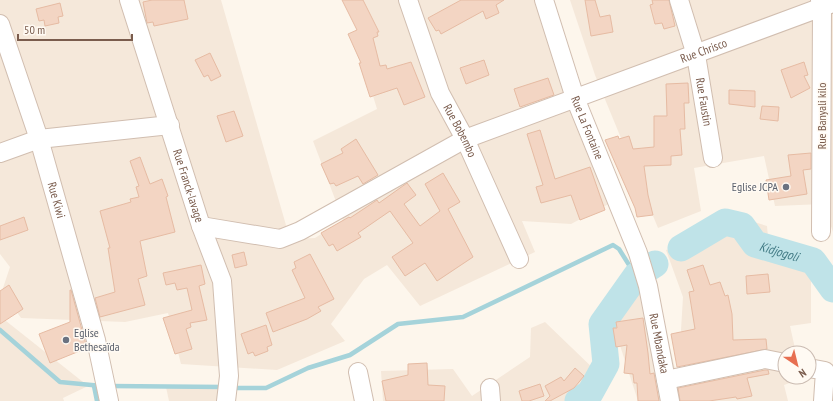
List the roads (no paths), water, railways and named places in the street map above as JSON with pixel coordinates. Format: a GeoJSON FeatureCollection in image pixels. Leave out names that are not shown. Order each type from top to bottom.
{"type":"FeatureCollection","features":[{"type":"Feature","properties":{"kind":"street","name":"Rue Franck-lavage"},"geometry":{"type":"LineString","coordinates":[[129,0],[201,226],[222,281],[229,376],[225,398]]}},
{"type":"Feature","properties":{"kind":"street","name":"Rue Bobembo"},"geometry":{"type":"LineString","coordinates":[[408,0],[440,93],[465,139],[519,258]]}},
{"type":"Feature","properties":{"kind":"street","name":"Rue La Fontaine"},"geometry":{"type":"LineString","coordinates":[[544,0],[575,98],[638,253],[648,286]]}},
{"type":"Feature","properties":{"kind":"street","name":"Rue Faustin"},"geometry":{"type":"LineString","coordinates":[[679,0],[696,55],[713,158]]}},
{"type":"Feature","properties":{"kind":"street","name":"Rue Chrisco"},"geometry":{"type":"LineString","coordinates":[[201,226],[280,239],[300,231],[465,139],[696,55],[825,3]]}},
{"type":"Feature","properties":{"kind":"street","name":"Rue Banyali kilo"},"geometry":{"type":"LineString","coordinates":[[821,232],[825,3]]}},
{"type":"Feature","properties":{"kind":"street","name":"Rue Kiwi"},"geometry":{"type":"LineString","coordinates":[[0,24],[39,139],[96,340],[108,399]]}},
{"type":"Feature","properties":{"kind":"street"},"geometry":{"type":"LineString","coordinates":[[0,154],[39,139],[170,125]]}},
{"type":"Feature","properties":{"kind":"street","name":"Rue Mbandaka"},"geometry":{"type":"LineString","coordinates":[[648,286],[670,401]]}},
{"type":"Feature","properties":{"kind":"street"},"geometry":{"type":"LineString","coordinates":[[666,380],[765,359],[777,361]]}},
{"type":"Feature","properties":{"kind":"street"},"geometry":{"type":"LineString","coordinates":[[817,370],[825,371],[823,401]]}},
{"type":"Feature","properties":{"kind":"street"},"geometry":{"type":"LineString","coordinates":[[358,372],[364,401]]}},
{"type":"Feature","properties":{"kind":"waterway","name":"Kidjogoli"},"geometry":{"type":"LineString","coordinates":[[681,248],[725,222],[742,226],[755,244],[813,261],[833,289]]}},
{"type":"Feature","properties":{"kind":"waterway"},"geometry":{"type":"LineString","coordinates":[[232,388],[266,388],[308,368],[350,355],[398,324],[463,317],[613,245],[619,249],[636,276]]}},
{"type":"Feature","properties":{"kind":"waterway","name":"Kidjogoli"},"geometry":{"type":"LineString","coordinates":[[578,401],[590,393],[606,364],[602,324],[636,276],[655,264]]}},
{"type":"Feature","properties":{"kind":"waterway"},"geometry":{"type":"LineString","coordinates":[[0,330],[60,382],[102,386]]}},
{"type":"Feature","properties":{"kind":"waterway"},"geometry":{"type":"LineString","coordinates":[[94,386],[97,401]]}},
{"type":"Feature","properties":{"kind":"waterway"},"geometry":{"type":"LineString","coordinates":[[110,386],[224,387]]}},
{"type":"Feature","properties":{"kind":"place","name":"Eglise JCPA"},"geometry":{"type":"Point","coordinates":[786,187]}},
{"type":"Feature","properties":{"kind":"place","name":"Eglise Bethesaïda"},"geometry":{"type":"Point","coordinates":[66,340]}}]}
